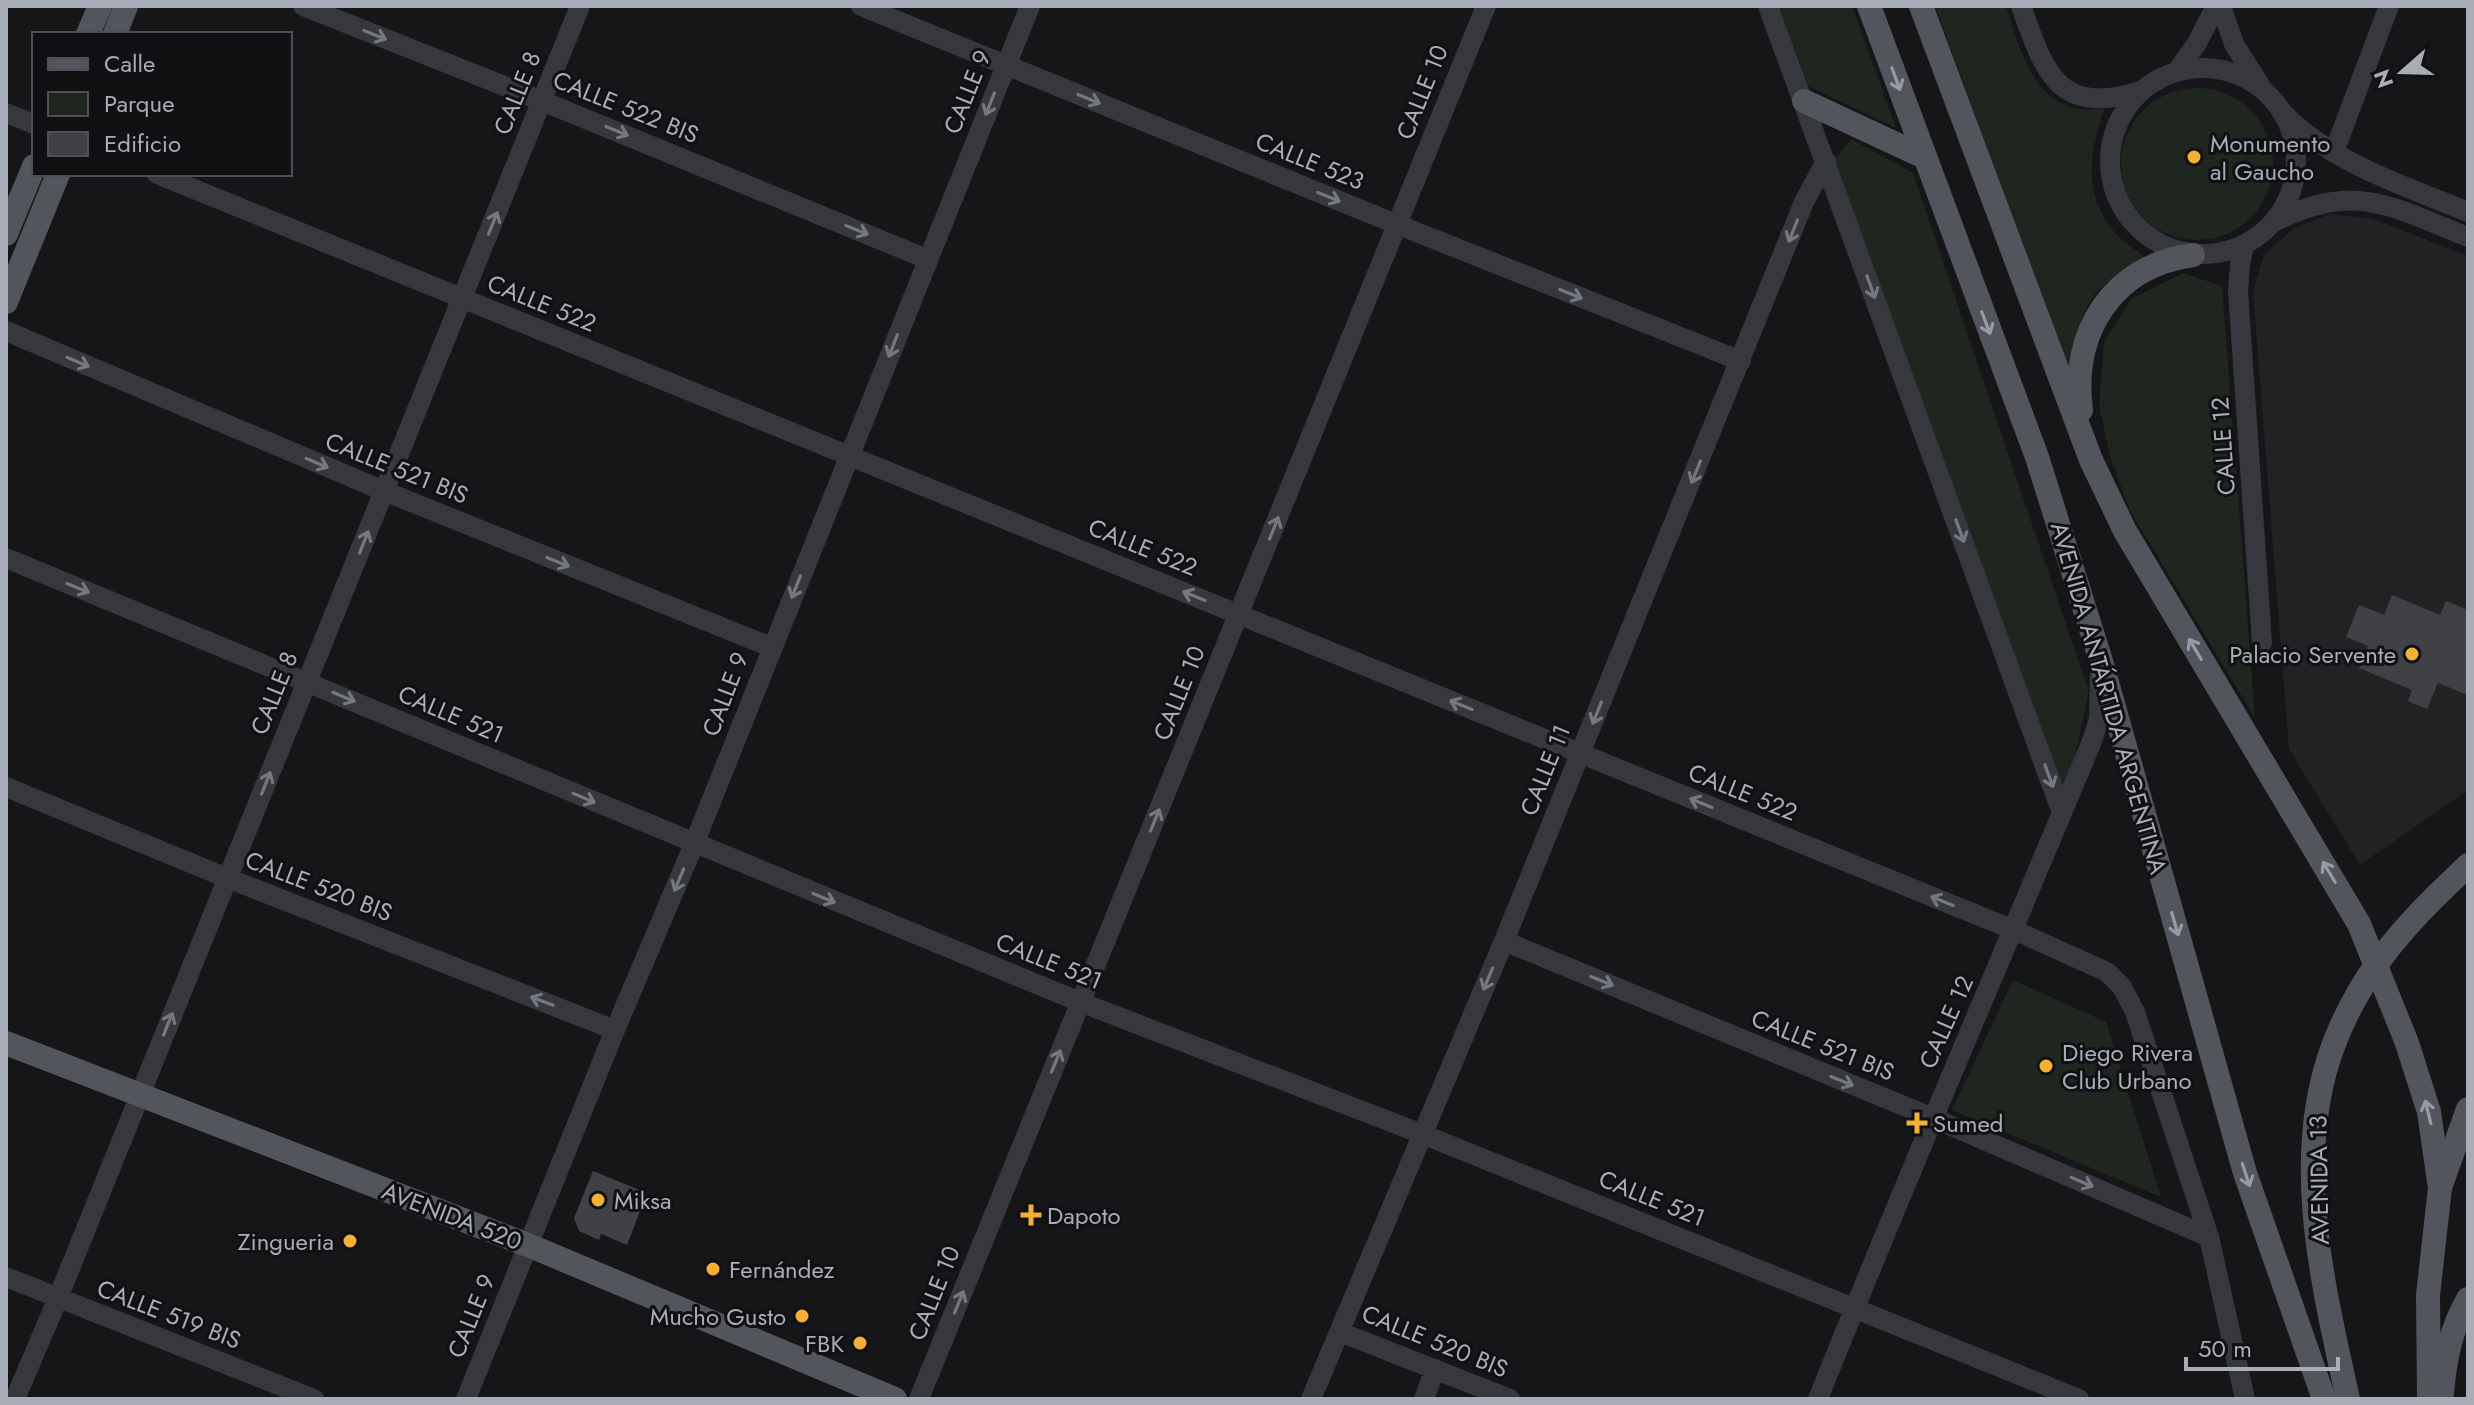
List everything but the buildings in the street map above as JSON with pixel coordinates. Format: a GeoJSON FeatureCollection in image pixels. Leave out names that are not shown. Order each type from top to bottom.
{"type":"FeatureCollection","features":[{"type":"Feature","properties":{"kind":"main road"},"geometry":{"type":"LineString","coordinates":[[89,32],[100,6]]}},
{"type":"Feature","properties":{"kind":"main road"},"geometry":{"type":"LineString","coordinates":[[116,32],[126,6]]}},
{"type":"Feature","properties":{"kind":"main road","name":"AVENIDA ANTÁRTIDA ARGENTINA"},"geometry":{"type":"LineString","coordinates":[[1869,6],[2037,457],[2101,661],[2245,1173],[2324,1399]]}},
{"type":"Feature","properties":{"kind":"main road"},"geometry":{"type":"LineString","coordinates":[[1921,6],[2091,460],[2125,531],[2359,924],[2407,1043],[2429,1112],[2440,1188]]}},
{"type":"Feature","properties":{"kind":"main road"},"geometry":{"type":"LineString","coordinates":[[1804,101],[1924,157]]}},
{"type":"Feature","properties":{"kind":"main road"},"geometry":{"type":"LineString","coordinates":[[6,234],[32,171]]}},
{"type":"Feature","properties":{"kind":"main road"},"geometry":{"type":"LineString","coordinates":[[6,302],[57,176]]}},
{"type":"Feature","properties":{"kind":"main road"},"geometry":{"type":"LineString","coordinates":[[2091,460],[2078,381],[2085,343],[2097,314],[2111,296],[2151,266],[2172,258],[2193,255]]}},
{"type":"Feature","properties":{"kind":"main road","name":"AVENIDA 13"},"geometry":{"type":"LineString","coordinates":[[2348,1399],[2327,1305],[2315,1220],[2314,1145],[2319,1100],[2335,1041],[2349,1006],[2381,955],[2468,865]]}},
{"type":"Feature","properties":{"kind":"main road","name":"AVENIDA 520"},"geometry":{"type":"LineString","coordinates":[[6,1043],[528,1245],[895,1399]]}},
{"type":"Feature","properties":{"kind":"main road"},"geometry":{"type":"LineString","coordinates":[[2429,1399],[2428,1295],[2440,1188],[2468,1109]]}},
{"type":"Feature","properties":{"kind":"main road"},"geometry":{"type":"LineString","coordinates":[[2441,1399],[2451,1337],[2468,1299]]}},
{"type":"Feature","properties":{"kind":"street","name":"CALLE 522 BIS"},"geometry":{"type":"LineString","coordinates":[[303,6],[927,259]]}},
{"type":"Feature","properties":{"kind":"street","name":"CALLE 8"},"geometry":{"type":"LineString","coordinates":[[15,1399],[580,6]]}},
{"type":"Feature","properties":{"kind":"street","name":"CALLE 523"},"geometry":{"type":"LineString","coordinates":[[861,6],[1741,361]]}},
{"type":"Feature","properties":{"kind":"street","name":"CALLE 9"},"geometry":{"type":"LineString","coordinates":[[466,1399],[694,844],[1030,6]]}},
{"type":"Feature","properties":{"kind":"street","name":"CALLE 10"},"geometry":{"type":"LineString","coordinates":[[919,1399],[1486,6]]}},
{"type":"Feature","properties":{"kind":"street"},"geometry":{"type":"LineString","coordinates":[[1768,6],[2062,813]]}},
{"type":"Feature","properties":{"kind":"street"},"geometry":{"type":"LineString","coordinates":[[2021,6],[2039,57],[2051,77],[2068,91],[2113,99],[2141,91]]}},
{"type":"Feature","properties":{"kind":"street"},"geometry":{"type":"LineString","coordinates":[[2177,71],[2218,6]]}},
{"type":"Feature","properties":{"kind":"street"},"geometry":{"type":"LineString","coordinates":[[2218,6],[2234,44],[2262,89],[2304,132],[2377,175],[2468,212]]}},
{"type":"Feature","properties":{"kind":"street"},"geometry":{"type":"LineString","coordinates":[[2334,152],[2389,6]]}},
{"type":"Feature","properties":{"kind":"street"},"geometry":{"type":"LineString","coordinates":[[2262,89],[2236,74],[2207,68],[2177,71],[2141,91],[2119,119],[2110,154],[2114,190],[2131,221],[2159,244],[2193,255],[2219,254],[2244,246],[2276,221],[2294,212],[2332,201],[2354,199],[2379,203],[2468,237]]}},
{"type":"Feature","properties":{"kind":"street"},"geometry":{"type":"LineString","coordinates":[[2276,221],[2293,187],[2297,166],[2296,149],[2283,112]]}},
{"type":"Feature","properties":{"kind":"street"},"geometry":{"type":"LineString","coordinates":[[6,113],[32,123]]}},
{"type":"Feature","properties":{"kind":"street","name":"CALLE 11"},"geometry":{"type":"LineString","coordinates":[[1311,1399],[1504,941],[1804,202],[1826,161]]}},
{"type":"Feature","properties":{"kind":"street","name":"CALLE 522"},"geometry":{"type":"LineString","coordinates":[[162,176],[2014,930],[2107,972],[2122,987],[2135,1012],[2209,1237]]}},
{"type":"Feature","properties":{"kind":"street","name":"CALLE 12"},"geometry":{"type":"LineString","coordinates":[[2244,246],[2238,291],[2262,643]]}},
{"type":"Feature","properties":{"kind":"street","name":"CALLE 521 BIS"},"geometry":{"type":"LineString","coordinates":[[6,331],[384,491],[771,647]]}},
{"type":"Feature","properties":{"kind":"street","name":"CALLE 521"},"geometry":{"type":"LineString","coordinates":[[6,558],[1080,1002],[1422,1134],[2079,1399]]}},
{"type":"Feature","properties":{"kind":"street","name":"CALLE 12"},"geometry":{"type":"LineString","coordinates":[[1818,1399],[2092,741],[2099,719],[2101,661]]}},
{"type":"Feature","properties":{"kind":"street","name":"CALLE 520 BIS"},"geometry":{"type":"LineString","coordinates":[[6,787],[227,878],[615,1030]]}},
{"type":"Feature","properties":{"kind":"street","name":"CALLE 521 BIS"},"geometry":{"type":"LineString","coordinates":[[1504,941],[1933,1118],[2209,1237]]}},
{"type":"Feature","properties":{"kind":"street"},"geometry":{"type":"LineString","coordinates":[[2209,1237],[2245,1399]]}},
{"type":"Feature","properties":{"kind":"street","name":"CALLE 519 BIS"},"geometry":{"type":"LineString","coordinates":[[6,1277],[314,1399]]}},
{"type":"Feature","properties":{"kind":"street","name":"CALLE 520 BIS"},"geometry":{"type":"LineString","coordinates":[[1340,1332],[1510,1399]]}},
{"type":"Feature","properties":{"kind":"street"},"geometry":{"type":"LineString","coordinates":[[1424,1399],[1435,1369]]}},
{"type":"Feature","properties":{"kind":"shaded area"},"geometry":{"type":"Polygon","coordinates":[[[2330,214],[2371,218],[2468,256],[2468,790],[2360,865],[2289,749],[2253,292],[2264,255],[2294,228],[2330,214]]]}},
{"type":"Feature","properties":{"kind":"green space"},"geometry":{"type":"Polygon","coordinates":[[[1779,6],[1852,6],[1896,128],[1808,86],[1779,6]]]}},
{"type":"Feature","properties":{"kind":"green space"},"geometry":{"type":"Polygon","coordinates":[[[1935,6],[2006,6],[2029,69],[2049,95],[2079,109],[2104,109],[2092,156],[2096,200],[2115,233],[2146,258],[2125,269],[2098,291],[2083,316],[2069,372],[1935,6]]]}},
{"type":"Feature","properties":{"kind":"green space"},"geometry":{"type":"Polygon","coordinates":[[[2197,88],[2226,94],[2250,111],[2267,135],[2273,164],[2267,193],[2250,217],[2226,234],[2197,240],[2168,234],[2144,217],[2127,193],[2121,164],[2127,135],[2144,111],[2168,94],[2197,88]]]}},
{"type":"Feature","properties":{"kind":"green space"},"geometry":{"type":"Polygon","coordinates":[[[1851,139],[1913,173],[2089,692],[2062,813],[1834,161],[1851,139]]]}},
{"type":"Feature","properties":{"kind":"green space"},"geometry":{"type":"Polygon","coordinates":[[[2183,273],[2222,286],[2255,718],[2129,509],[2110,456],[2099,405],[2104,342],[2131,299],[2183,273]]]}},
{"type":"Feature","properties":{"kind":"green space","name":"Diego Rivera Club Urbano"},"geometry":{"type":"Polygon","coordinates":[[[2013,980],[2106,1022],[2161,1197],[1952,1110],[2013,980]]]}},
{"type":"Feature","properties":{"kind":"place","name":"Monumento al Gaucho"},"geometry":{"type":"Point","coordinates":[2194,157]}},
{"type":"Feature","properties":{"kind":"place","name":"Palacio Servente"},"geometry":{"type":"Point","coordinates":[2412,654]}},
{"type":"Feature","properties":{"kind":"place","name":"Diego Rivera Club Urbano"},"geometry":{"type":"Point","coordinates":[2046,1066]}},
{"type":"Feature","properties":{"kind":"place","name":"Sumed"},"geometry":{"type":"Point","coordinates":[1917,1123]}},
{"type":"Feature","properties":{"kind":"place","name":"Miksa"},"geometry":{"type":"Point","coordinates":[598,1200]}},
{"type":"Feature","properties":{"kind":"place","name":"Dapoto"},"geometry":{"type":"Point","coordinates":[1031,1215]}},
{"type":"Feature","properties":{"kind":"place","name":"Zingueria"},"geometry":{"type":"Point","coordinates":[350,1241]}},
{"type":"Feature","properties":{"kind":"place","name":"Fernández"},"geometry":{"type":"Point","coordinates":[713,1269]}},
{"type":"Feature","properties":{"kind":"place","name":"Mucho Gusto"},"geometry":{"type":"Point","coordinates":[802,1316]}},
{"type":"Feature","properties":{"kind":"place","name":"FBK"},"geometry":{"type":"Point","coordinates":[860,1343]}}]}
